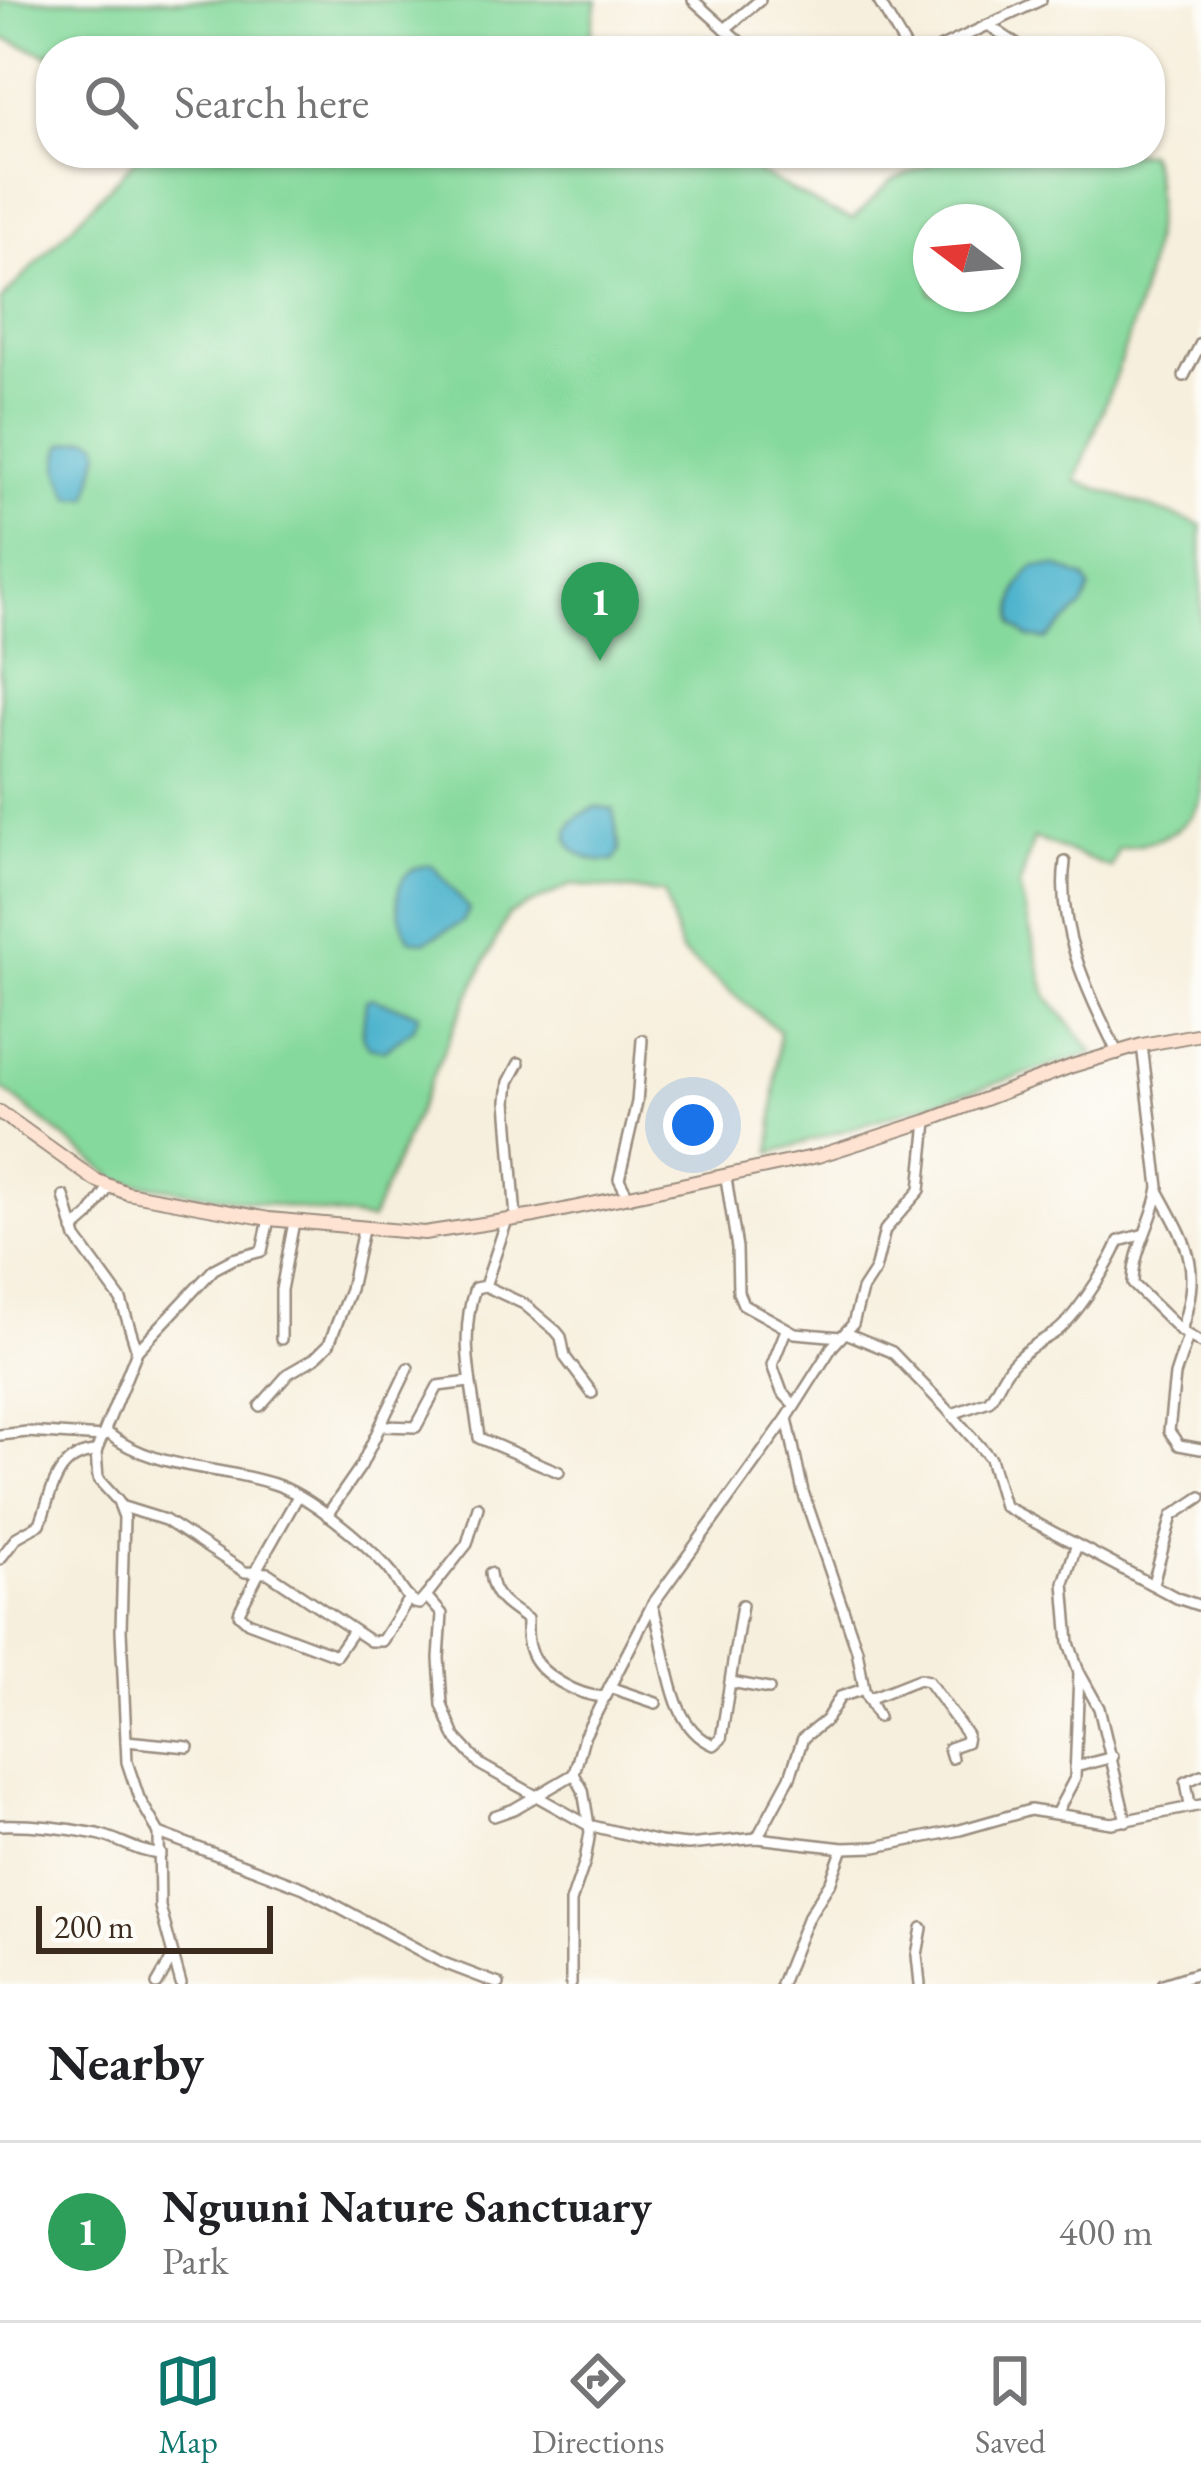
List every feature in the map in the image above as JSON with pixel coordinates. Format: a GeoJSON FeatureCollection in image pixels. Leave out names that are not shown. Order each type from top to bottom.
{"type":"FeatureCollection","features":[{"type":"Feature","properties":{"kind":"main road"},"geometry":{"type":"LineString","coordinates":[[0,1112],[109,1187],[127,1193],[269,1219],[424,1233],[629,1198],[818,1156],[1072,1066],[1200,1034]]}},
{"type":"Feature","properties":{"kind":"street"},"geometry":{"type":"LineString","coordinates":[[693,0],[732,36]]}},
{"type":"Feature","properties":{"kind":"street"},"geometry":{"type":"LineString","coordinates":[[724,29],[760,0]]}},
{"type":"Feature","properties":{"kind":"street"},"geometry":{"type":"LineString","coordinates":[[878,0],[899,36]]}},
{"type":"Feature","properties":{"kind":"street"},"geometry":{"type":"LineString","coordinates":[[965,36],[1041,0]]}},
{"type":"Feature","properties":{"kind":"street"},"geometry":{"type":"LineString","coordinates":[[988,25],[1005,36]]}},
{"type":"Feature","properties":{"kind":"street"},"geometry":{"type":"LineString","coordinates":[[1184,376],[1201,343]]}},
{"type":"Feature","properties":{"kind":"street"},"geometry":{"type":"LineString","coordinates":[[1065,862],[1063,903],[1080,971],[1118,1054]]}},
{"type":"Feature","properties":{"kind":"street"},"geometry":{"type":"LineString","coordinates":[[629,1198],[619,1179],[638,1102],[642,1040]]}},
{"type":"Feature","properties":{"kind":"street"},"geometry":{"type":"LineString","coordinates":[[1142,1046],[1160,1173],[1158,1192],[1141,1235],[1133,1284],[1185,1334],[1201,1343]]}},
{"type":"Feature","properties":{"kind":"street"},"geometry":{"type":"LineString","coordinates":[[485,1286],[511,1219],[507,1100],[509,1082],[519,1063]]}},
{"type":"Feature","properties":{"kind":"street"},"geometry":{"type":"LineString","coordinates":[[494,1816],[574,1774],[584,1737],[652,1605],[856,1315],[885,1230],[920,1190],[927,1121]]}},
{"type":"Feature","properties":{"kind":"street"},"geometry":{"type":"LineString","coordinates":[[726,1178],[741,1300],[749,1310],[786,1330],[844,1335],[892,1352],[993,1464],[1001,1503],[1076,1547],[1201,1606]]}},
{"type":"Feature","properties":{"kind":"street"},"geometry":{"type":"LineString","coordinates":[[73,1230],[109,1187]]}},
{"type":"Feature","properties":{"kind":"street"},"geometry":{"type":"LineString","coordinates":[[1158,1192],[1199,1261],[1175,1376],[1169,1432],[1179,1445],[1201,1449]]}},
{"type":"Feature","properties":{"kind":"street"},"geometry":{"type":"LineString","coordinates":[[64,1196],[73,1230],[122,1300],[137,1351]]}},
{"type":"Feature","properties":{"kind":"street"},"geometry":{"type":"LineString","coordinates":[[181,1984],[160,1906],[159,1833],[132,1780],[121,1630],[125,1553],[120,1506],[98,1479],[96,1452],[137,1351],[205,1277],[233,1259],[262,1251],[269,1219]]}},
{"type":"Feature","properties":{"kind":"street"},"geometry":{"type":"LineString","coordinates":[[281,1340],[281,1289],[294,1222]]}},
{"type":"Feature","properties":{"kind":"street"},"geometry":{"type":"LineString","coordinates":[[260,1406],[289,1373],[329,1345],[350,1289],[363,1230]]}},
{"type":"Feature","properties":{"kind":"street"},"geometry":{"type":"LineString","coordinates":[[952,1414],[987,1403],[1009,1368],[1040,1338],[1060,1328],[1112,1264],[1119,1241],[1141,1235]]}},
{"type":"Feature","properties":{"kind":"street"},"geometry":{"type":"LineString","coordinates":[[559,1472],[483,1442],[469,1382],[469,1307],[475,1288],[485,1286],[524,1304],[556,1330],[565,1357],[592,1394]]}},
{"type":"Feature","properties":{"kind":"street"},"geometry":{"type":"LineString","coordinates":[[786,1330],[772,1365],[782,1391],[794,1405]]}},
{"type":"Feature","properties":{"kind":"street"},"geometry":{"type":"LineString","coordinates":[[327,1515],[362,1466],[408,1368]]}},
{"type":"Feature","properties":{"kind":"street"},"geometry":{"type":"LineString","coordinates":[[383,1426],[416,1427],[438,1386],[469,1382]]}},
{"type":"Feature","properties":{"kind":"street"},"geometry":{"type":"LineString","coordinates":[[787,1418],[802,1492],[830,1566],[866,1694],[878,1717]]}},
{"type":"Feature","properties":{"kind":"street"},"geometry":{"type":"LineString","coordinates":[[0,1436],[11,1432],[104,1435],[141,1454],[278,1484],[327,1515],[386,1566],[395,1585],[418,1604],[466,1544],[478,1507]]}},
{"type":"Feature","properties":{"kind":"street"},"geometry":{"type":"LineString","coordinates":[[0,1559],[17,1537],[40,1524],[58,1474],[75,1456],[96,1452]]}},
{"type":"Feature","properties":{"kind":"street"},"geometry":{"type":"LineString","coordinates":[[298,1496],[239,1614],[248,1622],[328,1654],[341,1651],[352,1632]]}},
{"type":"Feature","properties":{"kind":"street"},"geometry":{"type":"LineString","coordinates":[[1153,1583],[1172,1516],[1201,1497]]}},
{"type":"Feature","properties":{"kind":"street"},"geometry":{"type":"LineString","coordinates":[[120,1506],[165,1520],[245,1572],[258,1572],[370,1641],[382,1641],[409,1598]]}},
{"type":"Feature","properties":{"kind":"street"},"geometry":{"type":"LineString","coordinates":[[1076,1547],[1064,1588],[1069,1643],[1078,1672],[1100,1708],[1126,1821]]}},
{"type":"Feature","properties":{"kind":"street"},"geometry":{"type":"LineString","coordinates":[[490,1574],[503,1604],[527,1619],[527,1643],[536,1662],[576,1691],[656,1702]]}},
{"type":"Feature","properties":{"kind":"street"},"geometry":{"type":"LineString","coordinates":[[426,1596],[442,1614],[442,1705],[455,1737],[481,1765],[588,1826],[659,1843],[757,1838],[876,1847],[960,1830],[1012,1813],[1058,1812],[1101,1822],[1126,1821],[1196,1805],[1186,1782],[1201,1775]]}},
{"type":"Feature","properties":{"kind":"street"},"geometry":{"type":"LineString","coordinates":[[652,1605],[681,1718],[694,1733],[715,1745],[720,1744],[742,1605]]}},
{"type":"Feature","properties":{"kind":"street"},"geometry":{"type":"LineString","coordinates":[[1058,1812],[1075,1778],[1078,1672]]}},
{"type":"Feature","properties":{"kind":"street"},"geometry":{"type":"LineString","coordinates":[[757,1838],[790,1777],[805,1735],[826,1720],[837,1699],[919,1679],[928,1682],[967,1736],[966,1742],[949,1748],[952,1758]]}},
{"type":"Feature","properties":{"kind":"street"},"geometry":{"type":"LineString","coordinates":[[731,1682],[770,1689]]}},
{"type":"Feature","properties":{"kind":"street"},"geometry":{"type":"LineString","coordinates":[[126,1742],[188,1748]]}},
{"type":"Feature","properties":{"kind":"street"},"geometry":{"type":"LineString","coordinates":[[1075,1767],[1113,1757]]}},
{"type":"Feature","properties":{"kind":"street"},"geometry":{"type":"LineString","coordinates":[[571,1984],[571,1902],[589,1844],[583,1790],[574,1774]]}},
{"type":"Feature","properties":{"kind":"street"},"geometry":{"type":"LineString","coordinates":[[0,1825],[93,1833],[142,1852],[161,1854]]}},
{"type":"Feature","properties":{"kind":"street"},"geometry":{"type":"LineString","coordinates":[[159,1833],[304,1888],[441,1962],[499,1984]]}},
{"type":"Feature","properties":{"kind":"street"},"geometry":{"type":"LineString","coordinates":[[781,1984],[842,1848]]}},
{"type":"Feature","properties":{"kind":"street"},"geometry":{"type":"LineString","coordinates":[[920,1984],[917,1948],[922,1928]]}},
{"type":"Feature","properties":{"kind":"street"},"geometry":{"type":"LineString","coordinates":[[157,1984],[173,1955]]}},
{"type":"Feature","properties":{"kind":"street"},"geometry":{"type":"LineString","coordinates":[[1163,1984],[1201,1972]]}},
{"type":"Feature","properties":{"kind":"green space"},"geometry":{"type":"Polygon","coordinates":[[[0,0],[597,0],[591,36],[36,36],[36,50],[0,37],[0,0]]]}},
{"type":"Feature","properties":{"kind":"green space"},"geometry":{"type":"Polygon","coordinates":[[[128,168],[750,168],[853,219],[890,182],[922,168],[1152,168],[1155,225],[1147,269],[1120,363],[1076,481],[1201,525],[1201,797],[1179,828],[1157,840],[1118,849],[1111,868],[1034,838],[1019,887],[1047,996],[1094,1053],[771,1153],[779,1031],[681,952],[664,893],[571,885],[508,915],[455,1024],[371,1220],[119,1181],[0,1087],[0,301],[128,168]]]}},
{"type":"Feature","properties":{"kind":"water"},"geometry":{"type":"Polygon","coordinates":[[[89,438],[98,442],[100,451],[89,497],[71,498],[60,472],[60,451],[63,444],[89,438]]]}},
{"type":"Feature","properties":{"kind":"water"},"geometry":{"type":"Polygon","coordinates":[[[1034,566],[1057,566],[1085,578],[1090,588],[1083,606],[1046,640],[1028,637],[1013,624],[1017,592],[1034,566]]]}},
{"type":"Feature","properties":{"kind":"water"},"geometry":{"type":"Polygon","coordinates":[[[596,807],[613,809],[620,851],[614,861],[585,857],[569,843],[571,824],[596,807]]]}},
{"type":"Feature","properties":{"kind":"water"},"geometry":{"type":"Polygon","coordinates":[[[432,865],[469,909],[463,922],[424,942],[409,939],[398,904],[401,882],[408,873],[432,865]]]}},
{"type":"Feature","properties":{"kind":"water"},"geometry":{"type":"Polygon","coordinates":[[[366,1000],[419,1014],[413,1029],[385,1050],[369,1047],[362,1035],[366,1000]]]}},
{"type":"Feature","properties":{"kind":"place","name":"Nguuni Nature Sanctuary"},"geometry":{"type":"Point","coordinates":[600,661]}}]}
